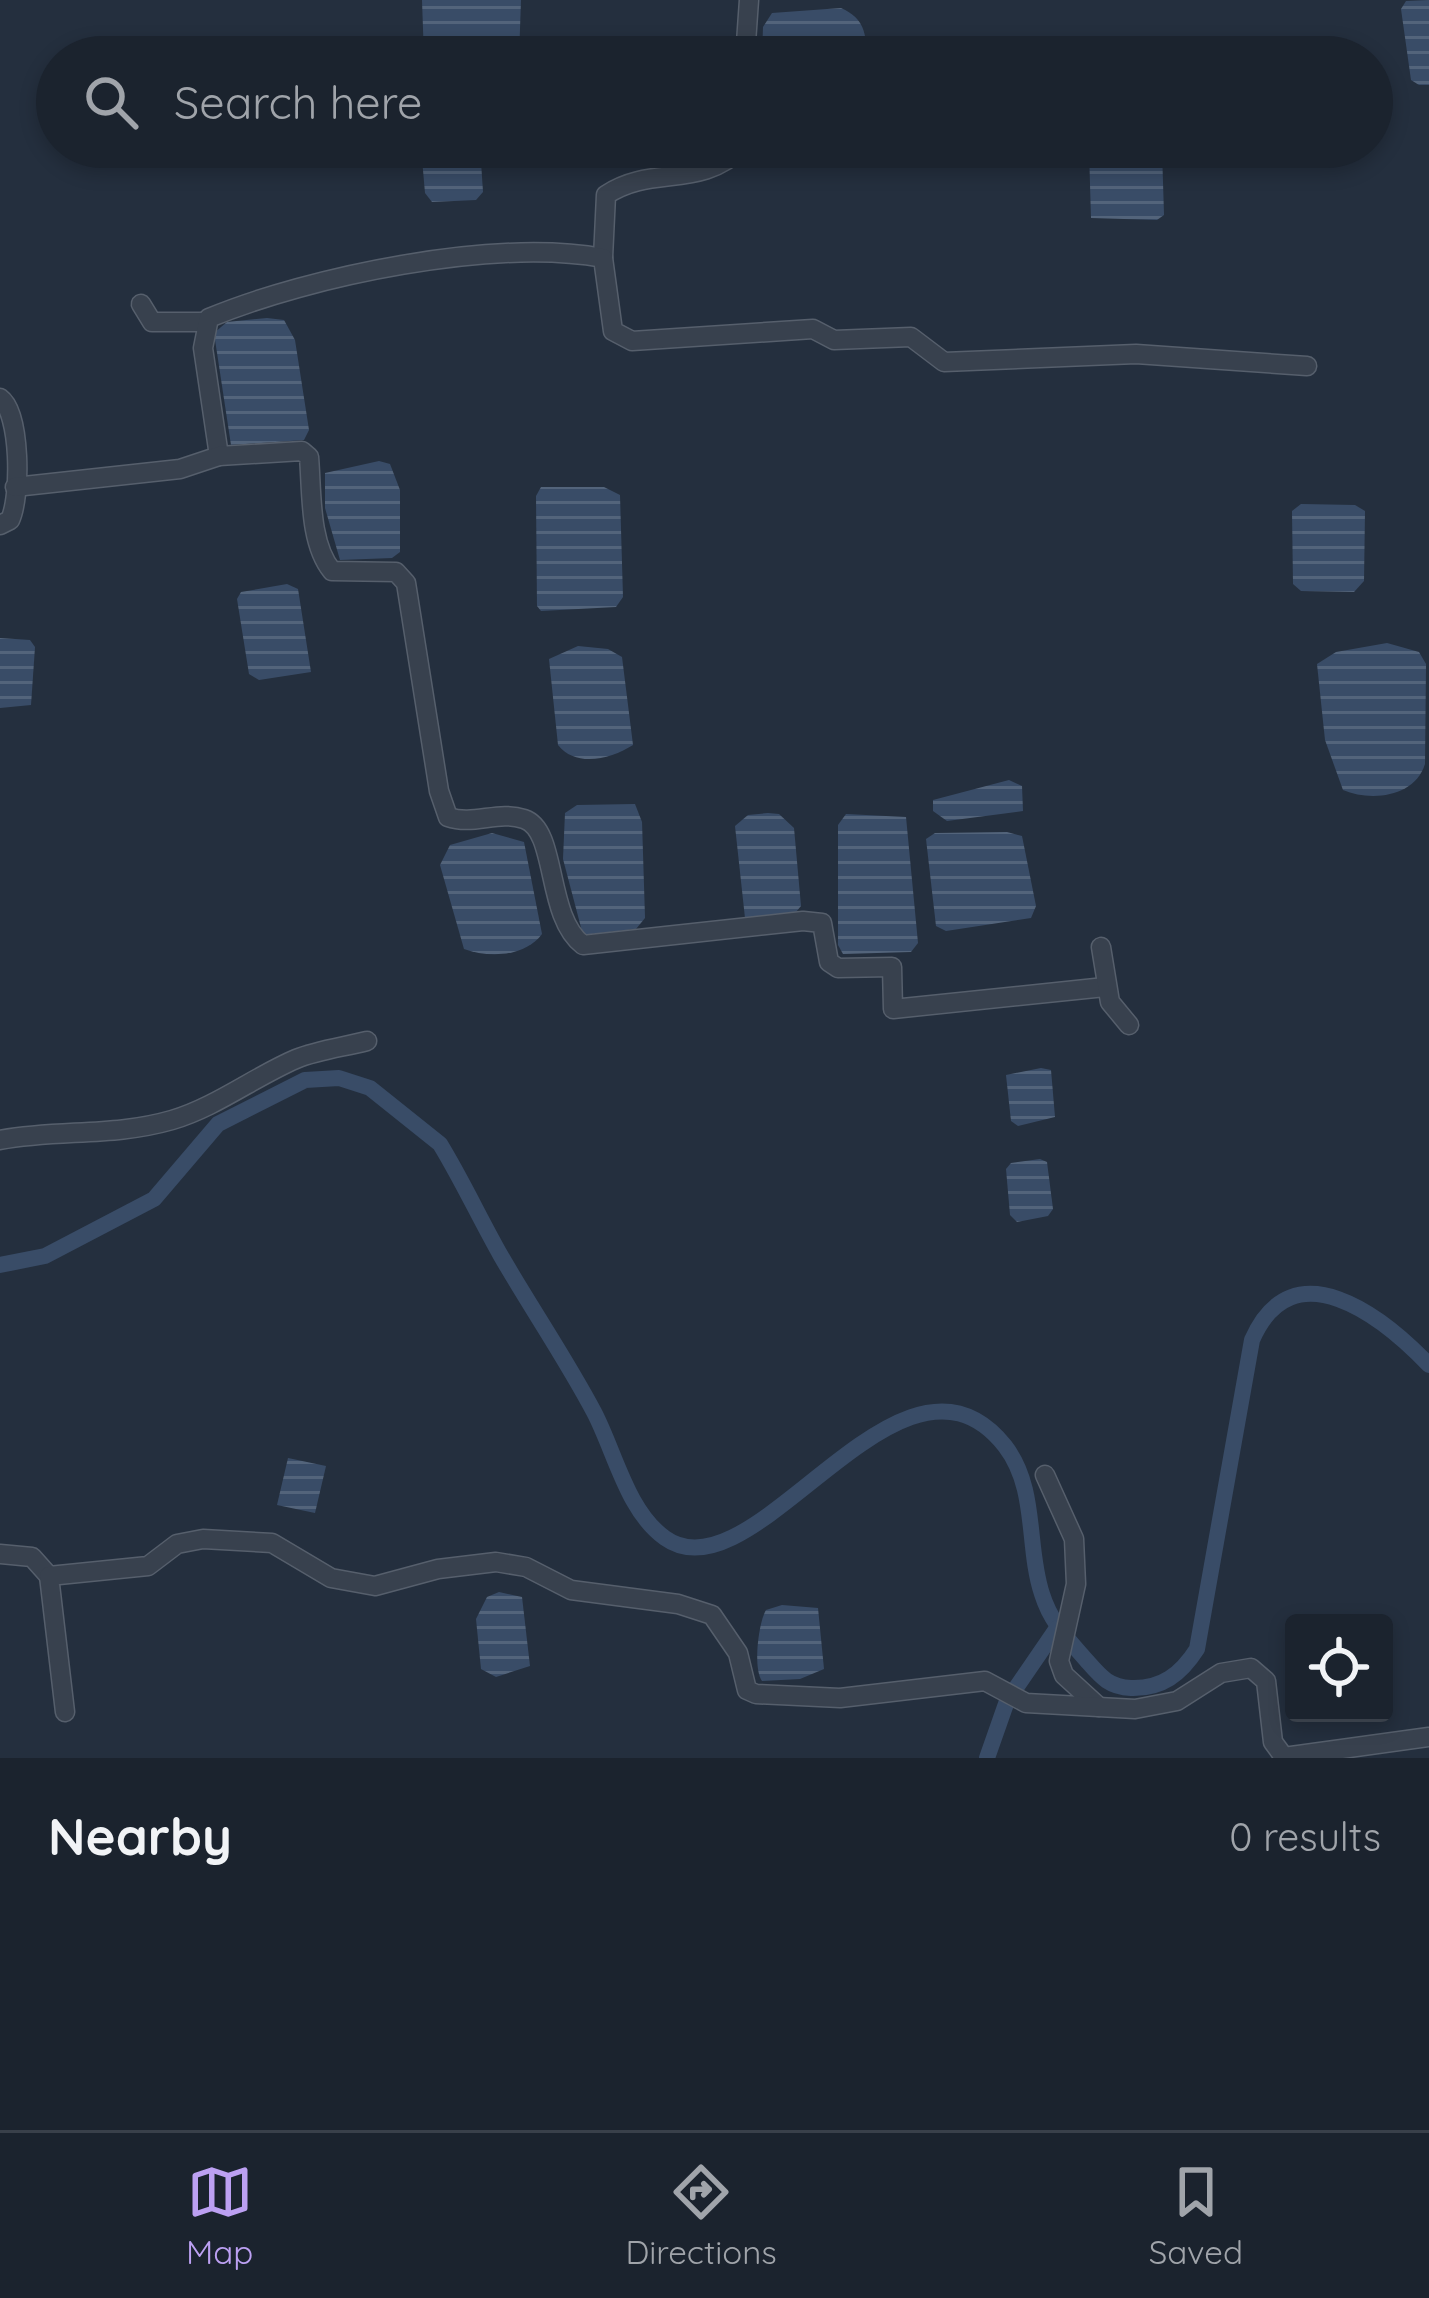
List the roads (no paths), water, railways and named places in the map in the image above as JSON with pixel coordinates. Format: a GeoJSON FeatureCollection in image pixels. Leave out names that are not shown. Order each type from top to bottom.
{"type":"FeatureCollection","features":[{"type":"Feature","properties":{"kind":"street"},"geometry":{"type":"LineString","coordinates":[[746,36],[749,0]]}},
{"type":"Feature","properties":{"kind":"street"},"geometry":{"type":"LineString","coordinates":[[712,168],[701,175],[632,180],[606,195],[603,258],[613,331],[632,341],[813,329],[834,340],[911,337],[944,362],[1136,354],[1307,366]]}},
{"type":"Feature","properties":{"kind":"street"},"geometry":{"type":"LineString","coordinates":[[142,304],[152,322],[206,322],[223,312],[336,280],[424,262],[489,255],[603,258]]}},
{"type":"Feature","properties":{"kind":"street"},"geometry":{"type":"LineString","coordinates":[[206,322],[203,348],[219,456]]}},
{"type":"Feature","properties":{"kind":"street"},"geometry":{"type":"LineString","coordinates":[[0,398],[15,416],[14,513],[0,525]]}},
{"type":"Feature","properties":{"kind":"street"},"geometry":{"type":"LineString","coordinates":[[15,487],[180,469],[219,456],[302,451],[309,457],[326,563],[332,571],[396,572],[406,583],[439,790],[448,818],[466,824],[500,816],[528,819],[542,833],[553,896],[563,920],[583,945],[803,921],[822,923],[829,962],[838,968],[892,967],[893,1009],[1106,987]]}},
{"type":"Feature","properties":{"kind":"street"},"geometry":{"type":"LineString","coordinates":[[1101,947],[1114,1014],[1129,1025]]}},
{"type":"Feature","properties":{"kind":"street"},"geometry":{"type":"LineString","coordinates":[[0,1140],[74,1129],[93,1136],[120,1134],[158,1124],[206,1107],[301,1057],[367,1041]]}},
{"type":"Feature","properties":{"kind":"street"},"geometry":{"type":"LineString","coordinates":[[1045,1475],[1074,1539],[1076,1584],[1058,1647],[1064,1675],[1099,1707]]}},
{"type":"Feature","properties":{"kind":"street"},"geometry":{"type":"LineString","coordinates":[[49,1576],[148,1566],[178,1544],[203,1539],[272,1543],[331,1578],[375,1586],[438,1569],[496,1562],[526,1567],[571,1590],[695,1607],[712,1615],[738,1653],[747,1690],[756,1694],[840,1698],[985,1682],[1020,1700],[1158,1707],[1221,1673],[1251,1668],[1266,1681],[1273,1742],[1285,1757],[1429,1737]]}},
{"type":"Feature","properties":{"kind":"street"},"geometry":{"type":"LineString","coordinates":[[0,1554],[32,1557],[49,1576],[65,1712]]}},
{"type":"Feature","properties":{"kind":"water"},"geometry":{"type":"Polygon","coordinates":[[[422,0],[521,0],[520,36],[423,36],[422,0]]]}},
{"type":"Feature","properties":{"kind":"water"},"geometry":{"type":"Polygon","coordinates":[[[1429,0],[1429,85],[1419,85],[1411,80],[1401,9],[1406,1],[1429,0]]]}},
{"type":"Feature","properties":{"kind":"water"},"geometry":{"type":"Polygon","coordinates":[[[841,8],[855,17],[865,36],[763,36],[772,13],[841,8]]]}},
{"type":"Feature","properties":{"kind":"water"},"geometry":{"type":"Polygon","coordinates":[[[423,168],[481,168],[483,192],[476,200],[432,202],[425,193],[423,168]]]}},
{"type":"Feature","properties":{"kind":"water"},"geometry":{"type":"Polygon","coordinates":[[[1090,168],[1163,168],[1164,215],[1157,220],[1091,218],[1090,168]]]}},
{"type":"Feature","properties":{"kind":"water"},"geometry":{"type":"Polygon","coordinates":[[[284,320],[295,340],[309,430],[304,440],[231,445],[214,333],[227,322],[284,320]]]}},
{"type":"Feature","properties":{"kind":"water"},"geometry":{"type":"Polygon","coordinates":[[[379,461],[390,464],[400,490],[400,552],[392,558],[340,560],[325,508],[325,473],[379,461]]]}},
{"type":"Feature","properties":{"kind":"water"},"geometry":{"type":"Polygon","coordinates":[[[541,487],[604,487],[620,495],[623,597],[616,607],[541,611],[537,606],[536,496],[541,487]]]}},
{"type":"Feature","properties":{"kind":"water"},"geometry":{"type":"Polygon","coordinates":[[[1301,504],[1355,505],[1365,511],[1364,581],[1354,592],[1301,591],[1293,584],[1292,511],[1301,504]]]}},
{"type":"Feature","properties":{"kind":"water"},"geometry":{"type":"Polygon","coordinates":[[[287,584],[298,589],[311,672],[259,680],[249,674],[237,599],[241,592],[287,584]]]}},
{"type":"Feature","properties":{"kind":"water"},"geometry":{"type":"Polygon","coordinates":[[[0,638],[30,640],[35,647],[31,705],[0,708],[0,638]]]}},
{"type":"Feature","properties":{"kind":"water"},"geometry":{"type":"Polygon","coordinates":[[[1387,643],[1419,652],[1426,664],[1425,764],[1402,790],[1379,796],[1354,794],[1343,790],[1325,740],[1317,664],[1336,652],[1387,643]]]}},
{"type":"Feature","properties":{"kind":"water"},"geometry":{"type":"Polygon","coordinates":[[[578,646],[608,649],[622,657],[633,745],[615,754],[584,759],[558,745],[549,659],[578,646]]]}},
{"type":"Feature","properties":{"kind":"water"},"geometry":{"type":"Polygon","coordinates":[[[1009,780],[1022,786],[1023,811],[947,821],[933,811],[933,800],[1009,780]]]}},
{"type":"Feature","properties":{"kind":"water"},"geometry":{"type":"Polygon","coordinates":[[[635,804],[642,822],[645,918],[636,929],[583,935],[563,859],[565,813],[577,805],[635,804]]]}},
{"type":"Feature","properties":{"kind":"water"},"geometry":{"type":"Polygon","coordinates":[[[779,814],[794,828],[801,906],[796,912],[745,918],[735,826],[748,815],[779,814]]]}},
{"type":"Feature","properties":{"kind":"water"},"geometry":{"type":"Polygon","coordinates":[[[846,814],[906,817],[918,943],[911,952],[843,954],[838,945],[838,825],[846,814]]]}},
{"type":"Feature","properties":{"kind":"water"},"geometry":{"type":"Polygon","coordinates":[[[492,833],[524,842],[542,934],[516,951],[484,954],[464,949],[440,865],[450,845],[492,833]]]}},
{"type":"Feature","properties":{"kind":"water"},"geometry":{"type":"Polygon","coordinates":[[[935,833],[1022,836],[1036,906],[1031,918],[946,931],[936,926],[926,839],[935,833]]]}},
{"type":"Feature","properties":{"kind":"water"},"geometry":{"type":"Polygon","coordinates":[[[1051,1070],[1055,1117],[1018,1126],[1011,1121],[1006,1075],[1051,1070]]]}},
{"type":"Feature","properties":{"kind":"water"},"geometry":{"type":"Polygon","coordinates":[[[1047,1162],[1053,1209],[1048,1216],[1017,1222],[1010,1215],[1006,1169],[1011,1163],[1047,1162]]]}},
{"type":"Feature","properties":{"kind":"water"},"geometry":{"type":"Polygon","coordinates":[[[288,1458],[326,1466],[315,1513],[277,1505],[288,1458]]]}},
{"type":"Feature","properties":{"kind":"water"},"geometry":{"type":"Polygon","coordinates":[[[499,1592],[522,1597],[530,1666],[496,1677],[481,1669],[476,1619],[487,1597],[499,1592]]]}},
{"type":"Feature","properties":{"kind":"water"},"geometry":{"type":"Polygon","coordinates":[[[782,1605],[818,1608],[824,1669],[800,1679],[762,1681],[757,1657],[761,1625],[766,1610],[782,1605]]]}},
{"type":"Feature","properties":{"kind":"waterway"},"geometry":{"type":"LineString","coordinates":[[0,1265],[45,1256],[154,1199],[218,1124],[305,1080],[339,1078],[370,1088],[440,1144],[594,1412],[631,1497],[665,1538],[701,1547],[741,1533],[875,1435],[921,1414],[964,1415],[1005,1446],[1015,1463],[1027,1499],[1037,1576],[1055,1622],[1101,1676],[1131,1688],[1170,1678],[1197,1649],[1252,1340],[1269,1312],[1290,1298],[1314,1294],[1339,1299],[1388,1328],[1429,1365]]}},
{"type":"Feature","properties":{"kind":"waterway"},"geometry":{"type":"LineString","coordinates":[[987,1758],[1007,1701],[1057,1628]]}}]}
